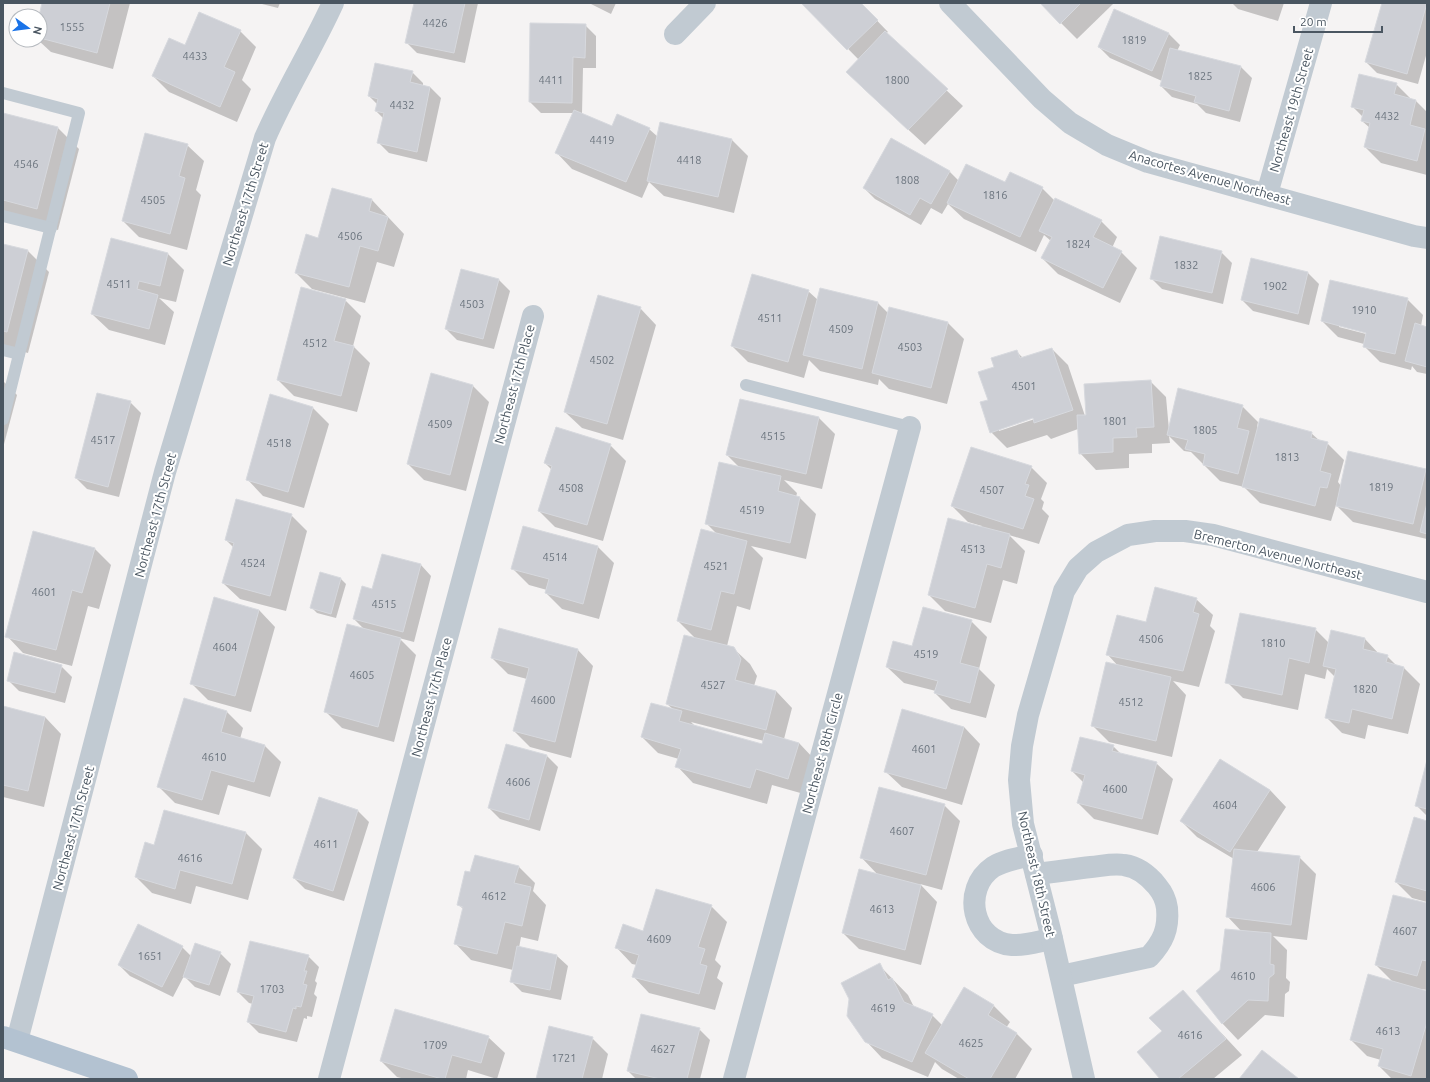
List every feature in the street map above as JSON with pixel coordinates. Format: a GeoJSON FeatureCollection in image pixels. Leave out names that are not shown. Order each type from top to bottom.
{"type":"FeatureCollection","features":[{"type":"Feature","properties":{"kind":"main road"},"geometry":{"type":"LineString","coordinates":[[10,1039],[127,1079]]}},
{"type":"Feature","properties":{"kind":"street","name":"Northeast 17th Street"},"geometry":{"type":"LineString","coordinates":[[10,1039],[165,472],[265,138],[276,113],[333,3]]}},
{"type":"Feature","properties":{"kind":"street"},"geometry":{"type":"LineString","coordinates":[[675,34],[705,3]]}},
{"type":"Feature","properties":{"kind":"street","name":"Anacortes Avenue Northeast"},"geometry":{"type":"LineString","coordinates":[[950,3],[1042,99],[1070,123],[1107,145],[1148,162],[1268,194],[1414,236],[1427,238]]}},
{"type":"Feature","properties":{"kind":"street","name":"Northeast 19th Street"},"geometry":{"type":"LineString","coordinates":[[1268,194],[1321,3]]}},
{"type":"Feature","properties":{"kind":"street","name":"Northeast 17th Place"},"geometry":{"type":"LineString","coordinates":[[329,1079],[533,316]]}},
{"type":"Feature","properties":{"kind":"street","name":"Northeast 18th Circle"},"geometry":{"type":"LineString","coordinates":[[734,1079],[910,427]]}},
{"type":"Feature","properties":{"kind":"street","name":"Bremerton Avenue Northeast"},"geometry":{"type":"LineString","coordinates":[[1128,535],[1154,531],[1185,531],[1212,535],[1427,592]]}},
{"type":"Feature","properties":{"kind":"street","name":"Northeast 18th Street"},"geometry":{"type":"LineString","coordinates":[[1084,1079],[1061,976],[1023,824],[1019,780],[1022,746],[1028,715],[1064,591],[1078,568],[1096,552],[1128,535]]}},
{"type":"Feature","properties":{"kind":"street"},"geometry":{"type":"LineString","coordinates":[[1052,939],[1012,945],[999,942],[988,935],[980,925],[975,913],[974,900],[976,887],[984,876],[994,867],[1006,862],[1034,865],[1125,865],[1139,870],[1151,878],[1160,890],[1166,903],[1168,918],[1165,933],[1159,946],[1148,957],[1061,976]]}},
{"type":"Feature","properties":{"kind":"lane"},"geometry":{"type":"LineString","coordinates":[[3,93],[79,113],[3,419]]}},
{"type":"Feature","properties":{"kind":"lane"},"geometry":{"type":"LineString","coordinates":[[3,216],[51,228]]}},
{"type":"Feature","properties":{"kind":"lane"},"geometry":{"type":"LineString","coordinates":[[3,350],[19,354]]}},
{"type":"Feature","properties":{"kind":"lane"},"geometry":{"type":"LineString","coordinates":[[746,385],[910,427]]}},
{"type":"Feature","properties":{"kind":"building"},"geometry":{"type":"Polygon","coordinates":[[[42,3],[110,3],[97,53],[48,40],[48,8],[41,8],[42,3]]]}},
{"type":"Feature","properties":{"kind":"building"},"geometry":{"type":"Polygon","coordinates":[[[414,3],[465,3],[454,53],[405,43],[414,3]]]}},
{"type":"Feature","properties":{"kind":"building"},"geometry":{"type":"Polygon","coordinates":[[[801,3],[861,3],[878,20],[847,50],[801,3]]]}},
{"type":"Feature","properties":{"kind":"building"},"geometry":{"type":"Polygon","coordinates":[[[1040,3],[1081,3],[1060,24],[1040,3]]]}},
{"type":"Feature","properties":{"kind":"building"},"geometry":{"type":"Polygon","coordinates":[[[1382,3],[1427,3],[1407,74],[1365,62],[1382,3]]]}},
{"type":"Feature","properties":{"kind":"building"},"geometry":{"type":"Polygon","coordinates":[[[1114,9],[1169,33],[1152,71],[1098,47],[1114,9]]]}},
{"type":"Feature","properties":{"kind":"building"},"geometry":{"type":"Polygon","coordinates":[[[199,12],[241,30],[224,67],[235,72],[220,107],[152,76],[169,38],[185,45],[199,12]]]}},
{"type":"Feature","properties":{"kind":"building"},"geometry":{"type":"Polygon","coordinates":[[[530,23],[586,24],[585,58],[573,57],[572,103],[529,102],[530,23]]]}},
{"type":"Feature","properties":{"kind":"building"},"geometry":{"type":"Polygon","coordinates":[[[885,31],[948,89],[908,130],[846,72],[885,31]]]}},
{"type":"Feature","properties":{"kind":"building"},"geometry":{"type":"Polygon","coordinates":[[[1170,48],[1241,66],[1229,111],[1194,102],[1196,96],[1160,86],[1170,48]]]}},
{"type":"Feature","properties":{"kind":"building"},"geometry":{"type":"Polygon","coordinates":[[[375,63],[413,71],[410,82],[430,87],[417,152],[377,143],[384,113],[375,111],[378,99],[368,96],[375,63]]]}},
{"type":"Feature","properties":{"kind":"building"},"geometry":{"type":"Polygon","coordinates":[[[1359,74],[1397,83],[1394,94],[1416,100],[1410,125],[1425,129],[1417,161],[1364,147],[1370,123],[1361,121],[1364,110],[1351,107],[1359,74]]]}},
{"type":"Feature","properties":{"kind":"building"},"geometry":{"type":"Polygon","coordinates":[[[574,110],[612,126],[617,114],[650,128],[626,182],[555,153],[574,110]]]}},
{"type":"Feature","properties":{"kind":"building"},"geometry":{"type":"Polygon","coordinates":[[[3,113],[58,127],[37,209],[3,200],[3,113]]]}},
{"type":"Feature","properties":{"kind":"building"},"geometry":{"type":"Polygon","coordinates":[[[660,122],[732,139],[718,197],[647,181],[660,122]]]}},
{"type":"Feature","properties":{"kind":"building"},"geometry":{"type":"Polygon","coordinates":[[[145,133],[188,144],[179,176],[185,178],[170,234],[122,221],[145,133]]]}},
{"type":"Feature","properties":{"kind":"building"},"geometry":{"type":"Polygon","coordinates":[[[891,138],[950,171],[931,204],[920,198],[910,215],[863,188],[891,138]]]}},
{"type":"Feature","properties":{"kind":"building"},"geometry":{"type":"Polygon","coordinates":[[[966,164],[1005,182],[1010,172],[1043,187],[1020,237],[947,203],[966,164]]]}},
{"type":"Feature","properties":{"kind":"building"},"geometry":{"type":"Polygon","coordinates":[[[332,188],[372,199],[369,211],[388,217],[378,251],[360,246],[349,287],[295,273],[306,234],[318,238],[332,188]]]}},
{"type":"Feature","properties":{"kind":"building"},"geometry":{"type":"Polygon","coordinates":[[[1055,198],[1102,220],[1093,237],[1122,251],[1103,288],[1041,258],[1052,237],[1039,231],[1055,198]]]}},
{"type":"Feature","properties":{"kind":"building"},"geometry":{"type":"Polygon","coordinates":[[[1160,236],[1222,251],[1212,293],[1150,279],[1160,236]]]}},
{"type":"Feature","properties":{"kind":"building"},"geometry":{"type":"Polygon","coordinates":[[[111,238],[168,253],[160,286],[139,281],[137,289],[158,295],[149,329],[91,314],[111,238]]]}},
{"type":"Feature","properties":{"kind":"building"},"geometry":{"type":"Polygon","coordinates":[[[3,244],[28,250],[7,332],[3,331],[3,244]]]}},
{"type":"Feature","properties":{"kind":"building"},"geometry":{"type":"Polygon","coordinates":[[[1251,258],[1308,272],[1298,314],[1241,300],[1251,258]]]}},
{"type":"Feature","properties":{"kind":"building"},"geometry":{"type":"Polygon","coordinates":[[[461,269],[499,279],[483,339],[445,329],[461,269]]]}},
{"type":"Feature","properties":{"kind":"building"},"geometry":{"type":"Polygon","coordinates":[[[752,274],[809,290],[788,362],[731,346],[752,274]]]}},
{"type":"Feature","properties":{"kind":"building"},"geometry":{"type":"Polygon","coordinates":[[[1330,280],[1408,298],[1395,354],[1363,347],[1366,333],[1321,321],[1330,280]]]}},
{"type":"Feature","properties":{"kind":"building"},"geometry":{"type":"Polygon","coordinates":[[[301,287],[346,299],[334,341],[354,346],[341,396],[277,380],[301,287]]]}},
{"type":"Feature","properties":{"kind":"building"},"geometry":{"type":"Polygon","coordinates":[[[820,288],[878,302],[862,369],[803,355],[820,288]]]}},
{"type":"Feature","properties":{"kind":"building"},"geometry":{"type":"Polygon","coordinates":[[[598,295],[641,307],[607,424],[564,412],[598,295]]]}},
{"type":"Feature","properties":{"kind":"building"},"geometry":{"type":"Polygon","coordinates":[[[889,307],[948,322],[931,388],[872,373],[889,307]]]}},
{"type":"Feature","properties":{"kind":"building"},"geometry":{"type":"Polygon","coordinates":[[[1415,323],[1427,327],[1427,367],[1405,361],[1415,323]]]}},
{"type":"Feature","properties":{"kind":"building"},"geometry":{"type":"Polygon","coordinates":[[[1052,348],[1073,410],[1034,423],[1033,418],[990,433],[980,402],[988,400],[978,372],[994,367],[991,358],[1017,350],[1020,358],[1052,348]]]}},
{"type":"Feature","properties":{"kind":"building"},"geometry":{"type":"Polygon","coordinates":[[[431,373],[473,385],[450,475],[407,464],[431,373]]]}},
{"type":"Feature","properties":{"kind":"building"},"geometry":{"type":"Polygon","coordinates":[[[1151,380],[1154,427],[1136,428],[1137,437],[1113,438],[1113,452],[1079,454],[1077,415],[1086,415],[1084,384],[1151,380]]]}},
{"type":"Feature","properties":{"kind":"building"},"geometry":{"type":"Polygon","coordinates":[[[1178,388],[1243,405],[1237,428],[1249,431],[1238,474],[1203,465],[1205,454],[1185,449],[1188,440],[1167,435],[1178,388]]]}},
{"type":"Feature","properties":{"kind":"building"},"geometry":{"type":"Polygon","coordinates":[[[97,393],[131,401],[108,487],[75,478],[97,393]]]}},
{"type":"Feature","properties":{"kind":"building"},"geometry":{"type":"Polygon","coordinates":[[[270,394],[313,407],[288,492],[246,480],[270,394]]]}},
{"type":"Feature","properties":{"kind":"building"},"geometry":{"type":"Polygon","coordinates":[[[740,399],[819,417],[806,474],[726,455],[740,399]]]}},
{"type":"Feature","properties":{"kind":"building"},"geometry":{"type":"Polygon","coordinates":[[[1260,418],[1312,432],[1311,438],[1328,442],[1320,471],[1331,474],[1327,488],[1320,487],[1315,506],[1242,487],[1260,418]]]}},
{"type":"Feature","properties":{"kind":"building"},"geometry":{"type":"Polygon","coordinates":[[[556,427],[611,444],[587,525],[538,511],[552,466],[544,463],[556,427]]]}},
{"type":"Feature","properties":{"kind":"building"},"geometry":{"type":"Polygon","coordinates":[[[971,447],[1032,466],[1025,484],[1029,485],[1025,496],[1034,499],[1023,529],[951,506],[971,447]]]}},
{"type":"Feature","properties":{"kind":"building"},"geometry":{"type":"Polygon","coordinates":[[[1348,451],[1426,469],[1413,524],[1336,506],[1348,451]]]}},
{"type":"Feature","properties":{"kind":"building"},"geometry":{"type":"Polygon","coordinates":[[[719,462],[781,476],[778,491],[800,497],[790,543],[705,524],[719,462]]]}},
{"type":"Feature","properties":{"kind":"building"},"geometry":{"type":"Polygon","coordinates":[[[236,499],[292,514],[270,596],[222,583],[234,543],[225,540],[236,499]]]}},
{"type":"Feature","properties":{"kind":"building"},"geometry":{"type":"Polygon","coordinates":[[[1427,503],[1427,534],[1420,532],[1427,503]]]}},
{"type":"Feature","properties":{"kind":"building"},"geometry":{"type":"Polygon","coordinates":[[[948,518],[1010,534],[1001,568],[987,564],[975,608],[928,595],[948,518]]]}},
{"type":"Feature","properties":{"kind":"building"},"geometry":{"type":"Polygon","coordinates":[[[523,526],[598,546],[583,604],[545,593],[549,579],[511,569],[523,526]]]}},
{"type":"Feature","properties":{"kind":"building"},"geometry":{"type":"Polygon","coordinates":[[[701,529],[747,541],[734,594],[721,591],[711,630],[677,621],[701,529]]]}},
{"type":"Feature","properties":{"kind":"building"},"geometry":{"type":"Polygon","coordinates":[[[33,531],[95,548],[82,593],[72,590],[56,650],[5,637],[33,531]]]}},
{"type":"Feature","properties":{"kind":"building"},"geometry":{"type":"Polygon","coordinates":[[[382,554],[421,564],[403,632],[353,619],[362,586],[372,589],[382,554]]]}},
{"type":"Feature","properties":{"kind":"building"},"geometry":{"type":"Polygon","coordinates":[[[320,572],[341,578],[331,614],[310,608],[320,572]]]}},
{"type":"Feature","properties":{"kind":"building"},"geometry":{"type":"Polygon","coordinates":[[[1155,587],[1197,598],[1193,612],[1199,614],[1183,671],[1106,655],[1117,615],[1146,622],[1155,587]]]}},
{"type":"Feature","properties":{"kind":"building"},"geometry":{"type":"Polygon","coordinates":[[[214,597],[259,610],[235,696],[190,684],[214,597]]]}},
{"type":"Feature","properties":{"kind":"building"},"geometry":{"type":"Polygon","coordinates":[[[923,607],[972,620],[960,663],[979,668],[970,703],[934,693],[938,681],[886,667],[893,641],[912,646],[923,607]]]}},
{"type":"Feature","properties":{"kind":"building"},"geometry":{"type":"Polygon","coordinates":[[[1240,613],[1316,628],[1309,663],[1289,658],[1282,695],[1225,683],[1240,613]]]}},
{"type":"Feature","properties":{"kind":"building"},"geometry":{"type":"Polygon","coordinates":[[[347,624],[401,638],[378,727],[324,712],[347,624]]]}},
{"type":"Feature","properties":{"kind":"building"},"geometry":{"type":"Polygon","coordinates":[[[499,628],[578,649],[555,742],[513,731],[529,668],[491,658],[499,628]]]}},
{"type":"Feature","properties":{"kind":"building"},"geometry":{"type":"Polygon","coordinates":[[[1331,630],[1365,638],[1363,649],[1388,655],[1386,662],[1404,667],[1392,719],[1352,709],[1349,723],[1325,718],[1336,669],[1323,666],[1331,630]]]}},
{"type":"Feature","properties":{"kind":"building"},"geometry":{"type":"Polygon","coordinates":[[[684,635],[734,647],[741,659],[735,680],[776,691],[766,730],[666,704],[684,635]]]}},
{"type":"Feature","properties":{"kind":"building"},"geometry":{"type":"Polygon","coordinates":[[[14,652],[62,665],[55,693],[7,681],[14,652]]]}},
{"type":"Feature","properties":{"kind":"building"},"geometry":{"type":"Polygon","coordinates":[[[1106,662],[1171,677],[1156,741],[1091,726],[1106,662]]]}},
{"type":"Feature","properties":{"kind":"building"},"geometry":{"type":"Polygon","coordinates":[[[184,698],[227,711],[221,732],[265,745],[254,782],[211,770],[202,800],[157,787],[184,698]]]}},
{"type":"Feature","properties":{"kind":"building"},"geometry":{"type":"Polygon","coordinates":[[[651,703],[682,711],[679,721],[762,744],[765,733],[799,743],[788,779],[756,769],[750,788],[675,767],[681,749],[641,737],[651,703]]]}},
{"type":"Feature","properties":{"kind":"building"},"geometry":{"type":"Polygon","coordinates":[[[3,706],[45,717],[28,791],[3,785],[3,706]]]}},
{"type":"Feature","properties":{"kind":"building"},"geometry":{"type":"Polygon","coordinates":[[[902,709],[964,727],[946,789],[884,772],[902,709]]]}},
{"type":"Feature","properties":{"kind":"building"},"geometry":{"type":"Polygon","coordinates":[[[1080,737],[1114,745],[1112,751],[1157,762],[1142,819],[1077,803],[1085,775],[1071,771],[1080,737]]]}},
{"type":"Feature","properties":{"kind":"building"},"geometry":{"type":"Polygon","coordinates":[[[506,744],[547,755],[529,820],[488,808],[506,744]]]}},
{"type":"Feature","properties":{"kind":"building"},"geometry":{"type":"Polygon","coordinates":[[[1220,759],[1270,790],[1230,852],[1180,821],[1220,759]]]}},
{"type":"Feature","properties":{"kind":"building"},"geometry":{"type":"Polygon","coordinates":[[[1427,760],[1427,809],[1415,806],[1427,760]]]}},
{"type":"Feature","properties":{"kind":"building"},"geometry":{"type":"Polygon","coordinates":[[[879,787],[945,804],[926,875],[860,858],[879,787]]]}},
{"type":"Feature","properties":{"kind":"building"},"geometry":{"type":"Polygon","coordinates":[[[319,797],[358,810],[333,891],[293,878],[319,797]]]}},
{"type":"Feature","properties":{"kind":"building"},"geometry":{"type":"Polygon","coordinates":[[[164,810],[246,832],[232,884],[180,870],[175,889],[135,877],[145,842],[154,845],[164,810]]]}},
{"type":"Feature","properties":{"kind":"building"},"geometry":{"type":"Polygon","coordinates":[[[1414,817],[1427,821],[1427,891],[1395,882],[1414,817]]]}},
{"type":"Feature","properties":{"kind":"building"},"geometry":{"type":"Polygon","coordinates":[[[1234,849],[1300,856],[1291,925],[1226,917],[1234,849]]]}},
{"type":"Feature","properties":{"kind":"building"},"geometry":{"type":"Polygon","coordinates":[[[475,855],[519,866],[514,883],[531,887],[522,926],[505,922],[497,954],[454,944],[463,907],[457,905],[465,871],[470,872],[475,855]]]}},
{"type":"Feature","properties":{"kind":"building"},"geometry":{"type":"Polygon","coordinates":[[[859,869],[921,885],[905,950],[842,933],[859,869]]]}},
{"type":"Feature","properties":{"kind":"building"},"geometry":{"type":"Polygon","coordinates":[[[656,889],[712,905],[698,947],[705,949],[700,964],[707,966],[699,994],[632,977],[639,955],[615,948],[623,924],[643,931],[656,889]]]}},
{"type":"Feature","properties":{"kind":"building"},"geometry":{"type":"Polygon","coordinates":[[[1393,895],[1427,903],[1427,961],[1422,960],[1417,976],[1375,965],[1393,895]]]}},
{"type":"Feature","properties":{"kind":"building"},"geometry":{"type":"Polygon","coordinates":[[[138,924],[183,946],[162,987],[118,965],[138,924]]]}},
{"type":"Feature","properties":{"kind":"building"},"geometry":{"type":"Polygon","coordinates":[[[1225,929],[1271,933],[1270,964],[1274,965],[1274,974],[1269,978],[1268,1001],[1248,1000],[1222,1024],[1196,991],[1220,970],[1225,929]]]}},
{"type":"Feature","properties":{"kind":"building"},"geometry":{"type":"Polygon","coordinates":[[[250,941],[309,955],[304,971],[307,971],[303,984],[307,985],[301,1007],[296,1006],[296,1009],[293,1008],[286,1032],[247,1022],[254,996],[237,992],[250,941]]]}},
{"type":"Feature","properties":{"kind":"building"},"geometry":{"type":"Polygon","coordinates":[[[195,943],[221,952],[209,985],[183,977],[195,943]]]}},
{"type":"Feature","properties":{"kind":"building"},"geometry":{"type":"Polygon","coordinates":[[[517,946],[557,955],[550,990],[510,982],[517,946]]]}},
{"type":"Feature","properties":{"kind":"building"},"geometry":{"type":"Polygon","coordinates":[[[880,963],[888,980],[892,978],[904,1002],[933,1014],[912,1062],[865,1042],[847,1016],[849,999],[841,983],[880,963]]]}},
{"type":"Feature","properties":{"kind":"building"},"geometry":{"type":"Polygon","coordinates":[[[1368,974],[1427,991],[1427,1022],[1411,1076],[1378,1066],[1383,1049],[1350,1040],[1368,974]]]}},
{"type":"Feature","properties":{"kind":"building"},"geometry":{"type":"Polygon","coordinates":[[[964,987],[994,1005],[988,1015],[1017,1033],[990,1079],[969,1079],[925,1053],[964,987]]]}},
{"type":"Feature","properties":{"kind":"building"},"geometry":{"type":"Polygon","coordinates":[[[1183,990],[1226,1039],[1178,1079],[1160,1079],[1137,1052],[1162,1031],[1149,1018],[1183,990]]]}},
{"type":"Feature","properties":{"kind":"building"},"geometry":{"type":"Polygon","coordinates":[[[395,1009],[489,1036],[481,1063],[452,1055],[445,1079],[442,1079],[380,1061],[395,1009]]]}},
{"type":"Feature","properties":{"kind":"building"},"geometry":{"type":"Polygon","coordinates":[[[641,1014],[700,1028],[687,1079],[660,1079],[627,1071],[641,1014]]]}},
{"type":"Feature","properties":{"kind":"building"},"geometry":{"type":"Polygon","coordinates":[[[549,1026],[593,1037],[582,1079],[536,1079],[549,1026]]]}},
{"type":"Feature","properties":{"kind":"building"},"geometry":{"type":"Polygon","coordinates":[[[1262,1050],[1299,1079],[1239,1079],[1262,1050]]]}}]}
